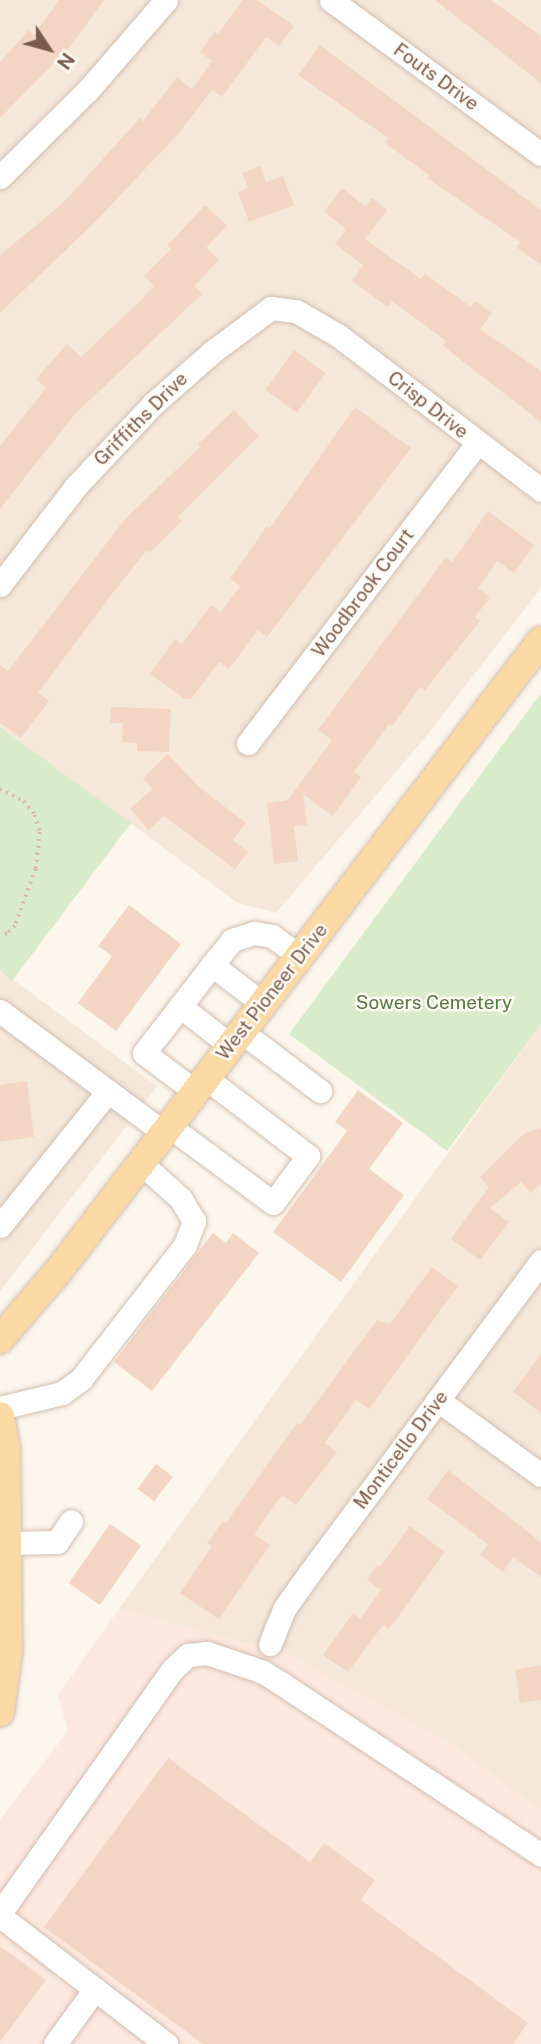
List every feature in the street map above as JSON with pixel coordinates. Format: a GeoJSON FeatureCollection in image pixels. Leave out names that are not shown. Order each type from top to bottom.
{"type":"FeatureCollection","features":[{"type":"Feature","properties":{"kind":"main road","name":"West Pioneer Drive"},"geometry":{"type":"LineString","coordinates":[[0,1339],[60,1269],[541,642]]}},
{"type":"Feature","properties":{"kind":"main road"},"geometry":{"type":"LineString","coordinates":[[0,1416],[6,1449],[8,1653],[0,1712]]}},
{"type":"Feature","properties":{"kind":"street"},"geometry":{"type":"LineString","coordinates":[[0,177],[88,90],[166,0]]}},
{"type":"Feature","properties":{"kind":"street","name":"Fouts Drive"},"geometry":{"type":"LineString","coordinates":[[331,0],[541,154]]}},
{"type":"Feature","properties":{"kind":"street","name":"Griffiths Drive"},"geometry":{"type":"LineString","coordinates":[[4,573],[101,458],[153,404],[212,352],[271,307],[296,312],[315,321]]}},
{"type":"Feature","properties":{"kind":"street","name":"Crisp Drive"},"geometry":{"type":"LineString","coordinates":[[315,321],[339,336],[477,444],[541,490]]}},
{"type":"Feature","properties":{"kind":"street","name":"Woodbrook Court"},"geometry":{"type":"LineString","coordinates":[[248,743],[477,444]]}},
{"type":"Feature","properties":{"kind":"street"},"geometry":{"type":"LineString","coordinates":[[0,1011],[108,1091],[273,1203],[308,1156],[201,1085],[144,1053],[232,940],[254,933],[272,936],[300,956]]}},
{"type":"Feature","properties":{"kind":"street"},"geometry":{"type":"LineString","coordinates":[[212,965],[263,1004]]}},
{"type":"Feature","properties":{"kind":"street"},"geometry":{"type":"LineString","coordinates":[[180,1006],[320,1091]]}},
{"type":"Feature","properties":{"kind":"street"},"geometry":{"type":"LineString","coordinates":[[0,1226],[108,1091]]}},
{"type":"Feature","properties":{"kind":"street"},"geometry":{"type":"LineString","coordinates":[[0,1408],[62,1392],[81,1380],[186,1245],[194,1221],[181,1199],[141,1163]]}},
{"type":"Feature","properties":{"kind":"street","name":"Monticello Drive"},"geometry":{"type":"LineString","coordinates":[[270,1644],[284,1609],[541,1261]]}},
{"type":"Feature","properties":{"kind":"street"},"geometry":{"type":"LineString","coordinates":[[438,1400],[541,1475]]}},
{"type":"Feature","properties":{"kind":"street"},"geometry":{"type":"LineString","coordinates":[[7,1543],[57,1542],[71,1521]]}},
{"type":"Feature","properties":{"kind":"street"},"geometry":{"type":"LineString","coordinates":[[166,2044],[0,1915],[173,1669],[188,1655],[207,1653],[263,1672],[541,1855]]}},
{"type":"Feature","properties":{"kind":"street"},"geometry":{"type":"LineString","coordinates":[[55,2044],[95,1989]]}},
{"type":"Feature","properties":{"kind":"path"},"geometry":{"type":"LineString","coordinates":[[0,789],[24,801],[35,815],[40,832],[36,869],[15,926],[7,934],[0,935]]}},
{"type":"Feature","properties":{"kind":"shaded area"},"geometry":{"type":"Polygon","coordinates":[[[0,0],[541,0],[541,588],[428,734],[276,913],[238,903],[0,727],[0,0]]]}},
{"type":"Feature","properties":{"kind":"shaded area"},"geometry":{"type":"Polygon","coordinates":[[[0,970],[157,1086],[0,1291],[0,970]]]}},
{"type":"Feature","properties":{"kind":"shaded area"},"geometry":{"type":"Polygon","coordinates":[[[541,1024],[541,1811],[455,1747],[290,1656],[119,1609],[541,1024]]]}},
{"type":"Feature","properties":{"kind":"shaded area"},"geometry":{"type":"Polygon","coordinates":[[[119,1609],[290,1656],[455,1747],[541,1811],[541,2044],[0,2044],[0,1820],[68,1731],[58,1695],[119,1609]]]}},
{"type":"Feature","properties":{"kind":"green space","name":"Sowers Cemetery"},"geometry":{"type":"Polygon","coordinates":[[[541,693],[541,1024],[447,1151],[289,1034],[541,693]]]}},
{"type":"Feature","properties":{"kind":"green space"},"geometry":{"type":"Polygon","coordinates":[[[0,727],[131,823],[12,981],[0,970],[0,727]]]}},
{"type":"Feature","properties":{"kind":"building"},"geometry":{"type":"Polygon","coordinates":[[[59,0],[104,0],[69,48],[0,118],[0,62],[29,30],[34,35],[59,0]]]}},
{"type":"Feature","properties":{"kind":"building"},"geometry":{"type":"Polygon","coordinates":[[[243,0],[257,0],[294,26],[279,46],[266,37],[222,97],[212,90],[179,133],[97,220],[0,313],[0,255],[62,204],[140,118],[143,121],[177,77],[192,89],[212,61],[200,52],[215,31],[218,34],[243,0]]]}},
{"type":"Feature","properties":{"kind":"building"},"geometry":{"type":"Polygon","coordinates":[[[435,0],[491,0],[541,36],[541,83],[435,0]]]}},
{"type":"Feature","properties":{"kind":"building"},"geometry":{"type":"Polygon","coordinates":[[[320,45],[541,210],[541,265],[516,247],[520,242],[427,178],[429,175],[385,143],[388,138],[298,75],[320,45]]]}},
{"type":"Feature","properties":{"kind":"building"},"geometry":{"type":"Polygon","coordinates":[[[260,166],[266,182],[283,176],[294,205],[249,222],[238,192],[248,188],[242,173],[260,166]]]}},
{"type":"Feature","properties":{"kind":"building"},"geometry":{"type":"Polygon","coordinates":[[[342,188],[365,206],[372,198],[387,210],[365,239],[421,279],[425,274],[471,307],[475,301],[492,313],[480,329],[541,371],[541,422],[443,346],[446,341],[392,301],[388,307],[352,281],[363,265],[335,244],[346,229],[324,212],[342,188]]]}},
{"type":"Feature","properties":{"kind":"building"},"geometry":{"type":"Polygon","coordinates":[[[205,205],[227,226],[206,248],[219,260],[194,286],[202,294],[75,414],[0,509],[0,446],[46,388],[36,379],[67,344],[81,357],[140,301],[154,286],[144,276],[171,249],[168,245],[205,205]]]}},
{"type":"Feature","properties":{"kind":"building"},"geometry":{"type":"Polygon","coordinates":[[[294,350],[326,373],[297,413],[265,390],[294,350]]]}},
{"type":"Feature","properties":{"kind":"building"},"geometry":{"type":"Polygon","coordinates":[[[355,407],[411,448],[267,637],[258,630],[229,669],[219,662],[191,699],[185,699],[150,674],[175,639],[182,644],[211,605],[221,612],[240,586],[230,579],[267,526],[270,528],[355,407]]]}},
{"type":"Feature","properties":{"kind":"building"},"geometry":{"type":"Polygon","coordinates":[[[234,410],[259,436],[178,517],[182,521],[150,553],[147,550],[112,594],[38,693],[49,701],[21,738],[0,723],[0,665],[8,671],[125,519],[200,447],[198,444],[234,410]]]}},
{"type":"Feature","properties":{"kind":"building"},"geometry":{"type":"Polygon","coordinates":[[[488,511],[534,545],[514,573],[497,561],[478,588],[490,597],[475,617],[480,621],[425,690],[420,687],[392,726],[389,724],[354,772],[361,777],[333,816],[303,794],[307,825],[294,826],[298,861],[274,864],[267,803],[288,800],[332,740],[318,730],[446,557],[452,562],[488,511]]]}},
{"type":"Feature","properties":{"kind":"building"},"geometry":{"type":"Polygon","coordinates":[[[111,707],[171,709],[169,752],[137,751],[137,743],[122,742],[123,723],[110,723],[111,707]]]}},
{"type":"Feature","properties":{"kind":"building"},"geometry":{"type":"Polygon","coordinates":[[[168,754],[199,787],[246,823],[233,840],[248,852],[235,869],[164,816],[149,830],[130,809],[152,789],[143,778],[168,754]]]}},
{"type":"Feature","properties":{"kind":"building"},"geometry":{"type":"Polygon","coordinates":[[[129,905],[181,944],[116,1031],[78,1003],[112,956],[98,946],[129,905]]]}},
{"type":"Feature","properties":{"kind":"building"},"geometry":{"type":"Polygon","coordinates":[[[27,1081],[34,1137],[0,1142],[0,1085],[27,1081]]]}},
{"type":"Feature","properties":{"kind":"building"},"geometry":{"type":"Polygon","coordinates":[[[358,1090],[403,1123],[369,1169],[404,1195],[341,1282],[273,1232],[347,1131],[335,1122],[358,1090]]]}},
{"type":"Feature","properties":{"kind":"building"},"geometry":{"type":"Polygon","coordinates":[[[541,1128],[541,1184],[531,1193],[521,1182],[490,1208],[509,1222],[480,1260],[451,1239],[489,1187],[480,1177],[525,1133],[541,1128]]]}},
{"type":"Feature","properties":{"kind":"building"},"geometry":{"type":"Polygon","coordinates":[[[213,1233],[226,1243],[233,1233],[259,1253],[152,1391],[114,1362],[213,1233]]]}},
{"type":"Feature","properties":{"kind":"building"},"geometry":{"type":"Polygon","coordinates":[[[432,1267],[458,1286],[369,1409],[356,1400],[325,1443],[337,1452],[296,1505],[282,1495],[254,1534],[270,1545],[219,1619],[180,1593],[212,1546],[207,1543],[223,1521],[226,1523],[297,1423],[300,1425],[377,1320],[390,1324],[432,1267]]]}},
{"type":"Feature","properties":{"kind":"building"},"geometry":{"type":"Polygon","coordinates":[[[541,1354],[541,1413],[513,1392],[541,1354]]]}},
{"type":"Feature","properties":{"kind":"building"},"geometry":{"type":"Polygon","coordinates":[[[156,1464],[173,1477],[154,1501],[137,1489],[156,1464]]]}},
{"type":"Feature","properties":{"kind":"building"},"geometry":{"type":"Polygon","coordinates":[[[448,1470],[541,1542],[541,1577],[513,1557],[503,1572],[480,1555],[488,1544],[427,1499],[448,1470]]]}},
{"type":"Feature","properties":{"kind":"building"},"geometry":{"type":"Polygon","coordinates":[[[110,1524],[141,1546],[100,1605],[69,1583],[110,1524]]]}},
{"type":"Feature","properties":{"kind":"building"},"geometry":{"type":"Polygon","coordinates":[[[410,1526],[445,1552],[389,1629],[383,1625],[348,1672],[323,1655],[353,1613],[360,1619],[381,1590],[367,1580],[410,1526]]]}},
{"type":"Feature","properties":{"kind":"building"},"geometry":{"type":"Polygon","coordinates":[[[541,1665],[541,1700],[520,1703],[515,1670],[541,1665]]]}},
{"type":"Feature","properties":{"kind":"building"},"geometry":{"type":"Polygon","coordinates":[[[168,1758],[310,1862],[324,1843],[375,1880],[361,1900],[528,2023],[513,2044],[203,2044],[44,1927],[168,1758]]]}},
{"type":"Feature","properties":{"kind":"building"},"geometry":{"type":"Polygon","coordinates":[[[0,1946],[46,1980],[0,2042],[0,1946]]]}}]}
